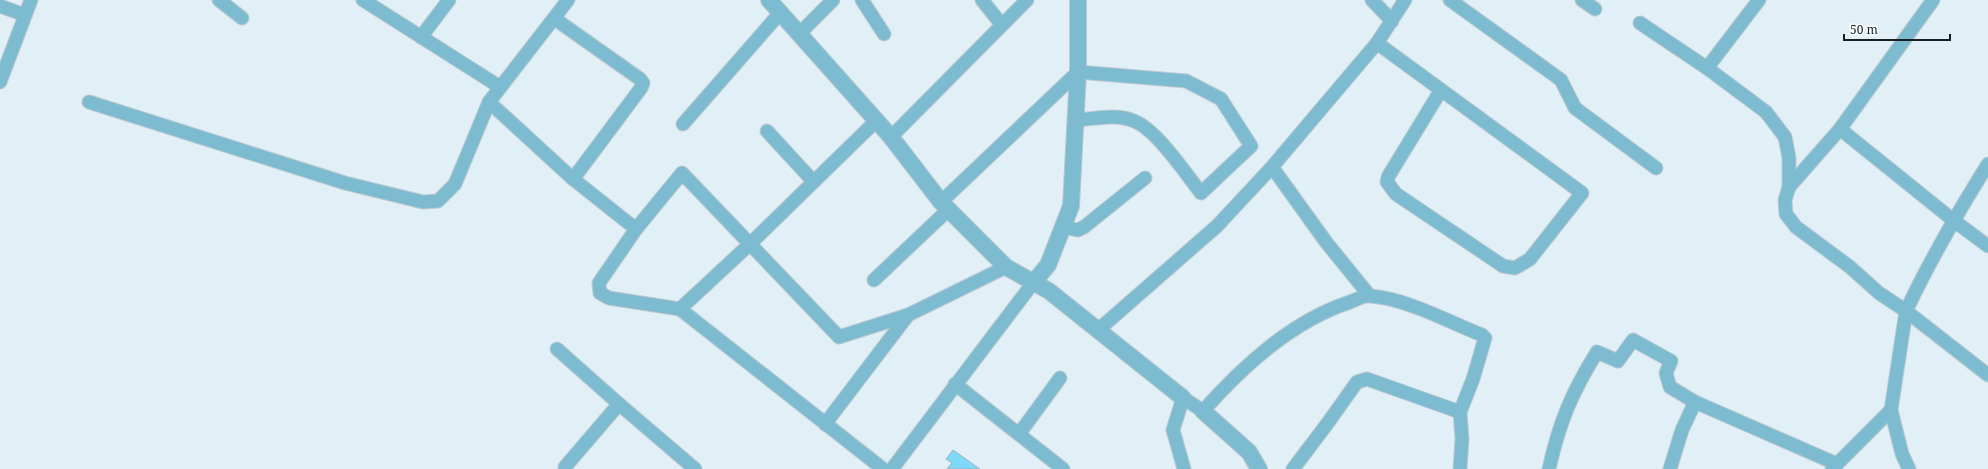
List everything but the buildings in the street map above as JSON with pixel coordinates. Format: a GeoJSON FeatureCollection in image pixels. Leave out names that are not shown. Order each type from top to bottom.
{"type":"FeatureCollection","features":[{"type":"Feature","properties":{"kind":"street"},"geometry":{"type":"LineString","coordinates":[[0,82],[31,0]]}},
{"type":"Feature","properties":{"kind":"street"},"geometry":{"type":"LineString","coordinates":[[219,0],[242,18]]}},
{"type":"Feature","properties":{"kind":"street"},"geometry":{"type":"LineString","coordinates":[[363,0],[500,87]]}},
{"type":"Feature","properties":{"kind":"street"},"geometry":{"type":"LineString","coordinates":[[421,37],[449,0]]}},
{"type":"Feature","properties":{"kind":"street"},"geometry":{"type":"LineString","coordinates":[[89,102],[345,183],[423,202],[438,201],[455,184],[490,102],[500,87],[555,19],[568,0]]}},
{"type":"Feature","properties":{"kind":"street"},"geometry":{"type":"LineString","coordinates":[[769,0],[877,120],[944,206],[1006,268],[1049,291],[1097,331],[1183,398],[1203,411],[1249,452],[1259,469]]}},
{"type":"Feature","properties":{"kind":"street"},"geometry":{"type":"LineString","coordinates":[[799,34],[833,0]]}},
{"type":"Feature","properties":{"kind":"street"},"geometry":{"type":"LineString","coordinates":[[862,0],[884,34]]}},
{"type":"Feature","properties":{"kind":"street"},"geometry":{"type":"LineString","coordinates":[[982,0],[1002,25]]}},
{"type":"Feature","properties":{"kind":"street"},"geometry":{"type":"LineString","coordinates":[[891,137],[1027,0]]}},
{"type":"Feature","properties":{"kind":"street"},"geometry":{"type":"LineString","coordinates":[[892,469],[955,384],[1048,265],[1071,206],[1078,72],[1078,0]]}},
{"type":"Feature","properties":{"kind":"street"},"geometry":{"type":"LineString","coordinates":[[1372,0],[1392,21]]}},
{"type":"Feature","properties":{"kind":"street"},"geometry":{"type":"LineString","coordinates":[[1097,331],[1217,226],[1272,167],[1377,43],[1405,0]]}},
{"type":"Feature","properties":{"kind":"street"},"geometry":{"type":"LineString","coordinates":[[1450,0],[1561,80],[1575,108],[1656,168]]}},
{"type":"Feature","properties":{"kind":"street"},"geometry":{"type":"LineString","coordinates":[[1582,0],[1595,9]]}},
{"type":"Feature","properties":{"kind":"street"},"geometry":{"type":"LineString","coordinates":[[1707,68],[1759,0]]}},
{"type":"Feature","properties":{"kind":"street"},"geometry":{"type":"LineString","coordinates":[[1789,186],[1840,129],[1933,0]]}},
{"type":"Feature","properties":{"kind":"street"},"geometry":{"type":"LineString","coordinates":[[0,6],[25,15]]}},
{"type":"Feature","properties":{"kind":"street"},"geometry":{"type":"LineString","coordinates":[[683,124],[780,13]]}},
{"type":"Feature","properties":{"kind":"street"},"geometry":{"type":"LineString","coordinates":[[555,19],[640,79],[643,83],[641,88],[573,179]]}},
{"type":"Feature","properties":{"kind":"street"},"geometry":{"type":"LineString","coordinates":[[1640,23],[1707,68],[1766,112],[1785,137],[1789,158],[1789,186],[1785,200],[1786,214],[1796,227],[1850,267],[1879,293],[1906,311],[1988,375]]}},
{"type":"Feature","properties":{"kind":"street"},"geometry":{"type":"LineString","coordinates":[[1377,43],[1582,193],[1530,259],[1515,268],[1503,266],[1396,194],[1387,182],[1388,177],[1441,90]]}},
{"type":"Feature","properties":{"kind":"street"},"geometry":{"type":"LineString","coordinates":[[874,280],[944,206],[1078,72],[1186,81],[1221,99],[1251,146],[1201,193],[1152,133],[1134,120],[1112,117],[1076,120]]}},
{"type":"Feature","properties":{"kind":"street"},"geometry":{"type":"LineString","coordinates":[[490,102],[573,179],[636,229]]}},
{"type":"Feature","properties":{"kind":"street"},"geometry":{"type":"LineString","coordinates":[[680,310],[751,244],[813,181],[877,120]]}},
{"type":"Feature","properties":{"kind":"street"},"geometry":{"type":"LineString","coordinates":[[1840,129],[1952,220],[1988,246]]}},
{"type":"Feature","properties":{"kind":"street"},"geometry":{"type":"LineString","coordinates":[[767,131],[813,181]]}},
{"type":"Feature","properties":{"kind":"street"},"geometry":{"type":"LineString","coordinates":[[1909,469],[1902,454],[1891,410],[1906,311],[1952,220],[1988,164]]}},
{"type":"Feature","properties":{"kind":"street"},"geometry":{"type":"LineString","coordinates":[[1272,167],[1326,242],[1369,295]]}},
{"type":"Feature","properties":{"kind":"street"},"geometry":{"type":"LineString","coordinates":[[883,469],[680,310],[609,298],[600,293],[599,283],[636,229],[682,173],[839,337],[908,315],[1006,268]]}},
{"type":"Feature","properties":{"kind":"street"},"geometry":{"type":"LineString","coordinates":[[1063,227],[1078,230],[1084,227],[1145,178]]}},
{"type":"Feature","properties":{"kind":"street"},"geometry":{"type":"LineString","coordinates":[[1203,411],[1228,382],[1270,346],[1332,308],[1369,295],[1398,301],[1482,335],[1485,338],[1473,379],[1460,412],[1462,439],[1460,469]]}},
{"type":"Feature","properties":{"kind":"street"},"geometry":{"type":"LineString","coordinates":[[825,424],[908,315]]}},
{"type":"Feature","properties":{"kind":"street"},"geometry":{"type":"LineString","coordinates":[[1549,469],[1556,436],[1567,406],[1597,352],[1618,361],[1633,340],[1671,362],[1666,373],[1670,387],[1695,402],[1834,466],[1891,410]]}},
{"type":"Feature","properties":{"kind":"street"},"geometry":{"type":"LineString","coordinates":[[557,349],[691,467]]}},
{"type":"Feature","properties":{"kind":"street"},"geometry":{"type":"LineString","coordinates":[[1019,434],[1060,378]]}},
{"type":"Feature","properties":{"kind":"street"},"geometry":{"type":"LineString","coordinates":[[1293,469],[1357,382],[1367,379],[1460,412]]}},
{"type":"Feature","properties":{"kind":"street"},"geometry":{"type":"LineString","coordinates":[[955,384],[1063,469]]}},
{"type":"Feature","properties":{"kind":"street"},"geometry":{"type":"LineString","coordinates":[[1183,398],[1173,430],[1184,469]]}},
{"type":"Feature","properties":{"kind":"street"},"geometry":{"type":"LineString","coordinates":[[1670,469],[1682,430],[1695,402]]}},
{"type":"Feature","properties":{"kind":"street"},"geometry":{"type":"LineString","coordinates":[[565,467],[619,404]]}}]}
